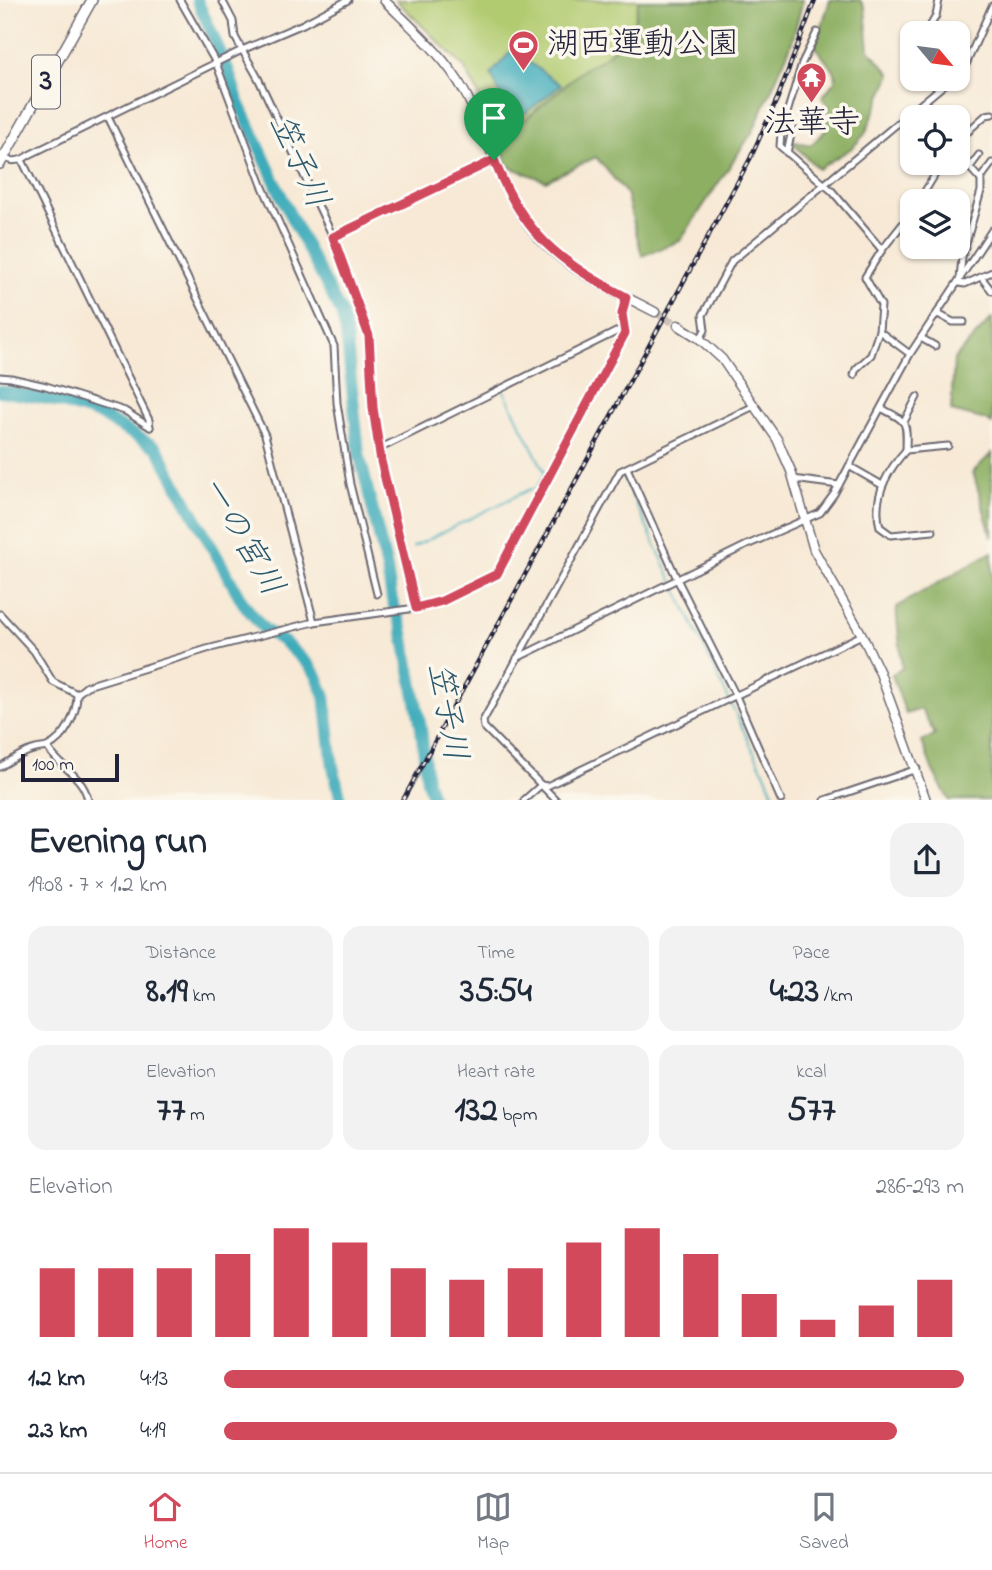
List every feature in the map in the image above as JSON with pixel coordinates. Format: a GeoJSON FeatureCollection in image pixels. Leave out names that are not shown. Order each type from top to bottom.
{"type":"FeatureCollection","features":[{"type":"Feature","properties":{"kind":"main road","name":"3"},"geometry":{"type":"LineString","coordinates":[[1,159],[92,0]]}},
{"type":"Feature","properties":{"kind":"street"},"geometry":{"type":"LineString","coordinates":[[180,0],[216,63],[262,184],[334,346],[337,403],[350,484],[377,594]]}},
{"type":"Feature","properties":{"kind":"street"},"geometry":{"type":"LineString","coordinates":[[222,0],[233,21],[240,51],[258,78],[333,237],[369,336],[373,408],[379,449],[416,608]]}},
{"type":"Feature","properties":{"kind":"street"},"geometry":{"type":"LineString","coordinates":[[1,159],[22,160],[348,0]]}},
{"type":"Feature","properties":{"kind":"street"},"geometry":{"type":"LineString","coordinates":[[384,0],[454,73],[466,93],[516,206],[539,238],[582,274],[655,312]]}},
{"type":"Feature","properties":{"kind":"street"},"geometry":{"type":"LineString","coordinates":[[933,21],[939,0]]}},
{"type":"Feature","properties":{"kind":"street"},"geometry":{"type":"LineString","coordinates":[[970,56],[992,6]]}},
{"type":"Feature","properties":{"kind":"street"},"geometry":{"type":"LineString","coordinates":[[817,32],[803,63],[781,133],[780,146],[825,184],[852,212],[882,250]]}},
{"type":"Feature","properties":{"kind":"street"},"geometry":{"type":"LineString","coordinates":[[919,105],[936,91]]}},
{"type":"Feature","properties":{"kind":"street"},"geometry":{"type":"LineString","coordinates":[[970,130],[986,115],[992,114]]}},
{"type":"Feature","properties":{"kind":"street"},"geometry":{"type":"LineString","coordinates":[[108,117],[265,435],[314,622]]}},
{"type":"Feature","properties":{"kind":"street"},"geometry":{"type":"LineString","coordinates":[[700,339],[705,330],[703,315],[732,261],[900,121]]}},
{"type":"Feature","properties":{"kind":"street"},"geometry":{"type":"LineString","coordinates":[[787,152],[793,125]]}},
{"type":"Feature","properties":{"kind":"street"},"geometry":{"type":"LineString","coordinates":[[959,283],[962,257],[981,191],[980,179],[970,167],[979,155]]}},
{"type":"Feature","properties":{"kind":"street"},"geometry":{"type":"LineString","coordinates":[[0,377],[46,386],[125,411],[150,427],[149,420],[22,160]]}},
{"type":"Feature","properties":{"kind":"street"},"geometry":{"type":"LineString","coordinates":[[333,237],[494,160]]}},
{"type":"Feature","properties":{"kind":"street"},"geometry":{"type":"LineString","coordinates":[[980,179],[992,163]]}},
{"type":"Feature","properties":{"kind":"street"},"geometry":{"type":"LineString","coordinates":[[854,375],[856,369],[871,355],[879,331],[881,305],[865,277],[900,227]]}},
{"type":"Feature","properties":{"kind":"street"},"geometry":{"type":"LineString","coordinates":[[517,658],[747,545],[820,513],[839,485],[910,354],[992,230]]}},
{"type":"Feature","properties":{"kind":"street"},"geometry":{"type":"LineString","coordinates":[[959,283],[965,284],[992,272]]}},
{"type":"Feature","properties":{"kind":"street"},"geometry":{"type":"LineString","coordinates":[[981,277],[992,291]]}},
{"type":"Feature","properties":{"kind":"street"},"geometry":{"type":"LineString","coordinates":[[77,694],[87,686],[271,632],[314,622],[416,608],[442,601],[497,574],[625,333],[623,303],[626,297]]}},
{"type":"Feature","properties":{"kind":"street"},"geometry":{"type":"LineString","coordinates":[[938,314],[953,322],[964,322]]}},
{"type":"Feature","properties":{"kind":"street"},"geometry":{"type":"LineString","coordinates":[[678,325],[700,339],[722,359],[777,439],[793,479],[814,550],[862,635],[917,769],[926,800]]}},
{"type":"Feature","properties":{"kind":"street"},"geometry":{"type":"LineString","coordinates":[[379,449],[624,328]]}},
{"type":"Feature","properties":{"kind":"street"},"geometry":{"type":"LineString","coordinates":[[879,331],[910,354]]}},
{"type":"Feature","properties":{"kind":"street"},"geometry":{"type":"LineString","coordinates":[[921,338],[934,346]]}},
{"type":"Feature","properties":{"kind":"street"},"geometry":{"type":"LineString","coordinates":[[904,422],[917,397]]}},
{"type":"Feature","properties":{"kind":"street"},"geometry":{"type":"LineString","coordinates":[[556,800],[484,727],[483,721],[620,471],[755,406]]}},
{"type":"Feature","properties":{"kind":"street"},"geometry":{"type":"LineString","coordinates":[[881,408],[904,422],[907,429],[906,450],[882,485],[877,517],[880,527],[887,534],[933,531]]}},
{"type":"Feature","properties":{"kind":"street"},"geometry":{"type":"LineString","coordinates":[[906,450],[948,446]]}},
{"type":"Feature","properties":{"kind":"street"},"geometry":{"type":"LineString","coordinates":[[849,466],[882,485]]}},
{"type":"Feature","properties":{"kind":"street"},"geometry":{"type":"LineString","coordinates":[[627,468],[678,580],[736,696],[781,800]]}},
{"type":"Feature","properties":{"kind":"street"},"geometry":{"type":"LineString","coordinates":[[793,479],[839,485]]}},
{"type":"Feature","properties":{"kind":"street"},"geometry":{"type":"LineString","coordinates":[[0,614],[34,651],[53,682],[77,694]]}},
{"type":"Feature","properties":{"kind":"street"},"geometry":{"type":"LineString","coordinates":[[541,785],[547,786],[862,635]]}},
{"type":"Feature","properties":{"kind":"street"},"geometry":{"type":"LineString","coordinates":[[0,767],[19,756],[47,747],[63,733],[73,717],[77,694]]}},
{"type":"Feature","properties":{"kind":"street"},"geometry":{"type":"LineString","coordinates":[[47,747],[85,788],[88,800]]}},
{"type":"Feature","properties":{"kind":"street"},"geometry":{"type":"LineString","coordinates":[[825,800],[917,769]]}},
{"type":"Feature","properties":{"kind":"street"},"geometry":{"type":"LineString","coordinates":[[524,800],[541,785]]}},
{"type":"Feature","properties":{"kind":"green space","name":"湖西運動公園"},"geometry":{"type":"Polygon","coordinates":[[[396,0],[639,0],[633,27],[626,39],[602,59],[584,69],[499,142],[464,67],[396,0]]]}},
{"type":"Feature","properties":{"kind":"green space"},"geometry":{"type":"Polygon","coordinates":[[[639,0],[803,0],[791,45],[753,131],[680,241],[642,256],[626,193],[596,157],[546,181],[509,167],[499,142],[584,69],[602,59],[626,39],[633,27],[639,0]]]}},
{"type":"Feature","properties":{"kind":"green space"},"geometry":{"type":"Polygon","coordinates":[[[830,0],[860,0],[865,8],[869,50],[891,74],[865,134],[852,148],[818,169],[791,141],[811,145],[825,131],[829,106],[822,97],[835,81],[835,72],[815,47],[830,0]]]}},
{"type":"Feature","properties":{"kind":"green space"},"geometry":{"type":"Polygon","coordinates":[[[992,318],[992,424],[951,411],[954,359],[992,318]]]}},
{"type":"Feature","properties":{"kind":"green space"},"geometry":{"type":"Polygon","coordinates":[[[992,453],[992,538],[973,472],[992,453]]]}},
{"type":"Feature","properties":{"kind":"green space"},"geometry":{"type":"Polygon","coordinates":[[[992,552],[992,800],[949,800],[933,771],[922,742],[935,734],[921,709],[906,714],[892,675],[902,668],[896,607],[992,552]]]}},
{"type":"Feature","properties":{"kind":"water"},"geometry":{"type":"Polygon","coordinates":[[[512,50],[561,85],[513,123],[491,74],[512,50]]]}},
{"type":"Feature","properties":{"kind":"waterway","name":"笠子川"},"geometry":{"type":"LineString","coordinates":[[197,0],[228,69],[238,100],[291,217],[341,313],[346,333],[359,453],[392,600],[402,628],[421,728],[427,781],[433,800]]}},
{"type":"Feature","properties":{"kind":"waterway","name":"一の宮川"},"geometry":{"type":"LineString","coordinates":[[0,391],[48,399],[98,414],[157,448],[243,603],[264,629],[284,642],[317,676],[325,696],[333,767],[341,800]]}},
{"type":"Feature","properties":{"kind":"waterway"},"geometry":{"type":"LineString","coordinates":[[413,547],[530,489],[536,489],[545,473],[504,391]]}},
{"type":"Feature","properties":{"kind":"waterway"},"geometry":{"type":"LineString","coordinates":[[622,475],[762,769]]}},
{"type":"Feature","properties":{"kind":"waterway"},"geometry":{"type":"LineString","coordinates":[[763,769],[776,800]]}},
{"type":"Feature","properties":{"kind":"tunnel"},"geometry":{"type":"LineString","coordinates":[[655,312],[678,325]]}},
{"type":"Feature","properties":{"kind":"railway"},"geometry":{"type":"LineString","coordinates":[[403,800],[750,159],[778,97],[815,0]]}},
{"type":"Feature","properties":{"kind":"place","name":"湖西運動公園"},"geometry":{"type":"Point","coordinates":[524,72]}},
{"type":"Feature","properties":{"kind":"place","name":"法華寺"},"geometry":{"type":"Point","coordinates":[812,104]}},
{"type":"Feature","properties":{"kind":"route"},"geometry":{"type":"LineString","coordinates":[[494,160],[516,206],[539,238],[582,274],[626,297],[622,314],[625,333],[497,574],[442,601],[416,608],[381,461],[373,408],[369,336],[333,237],[494,160]]}}]}
